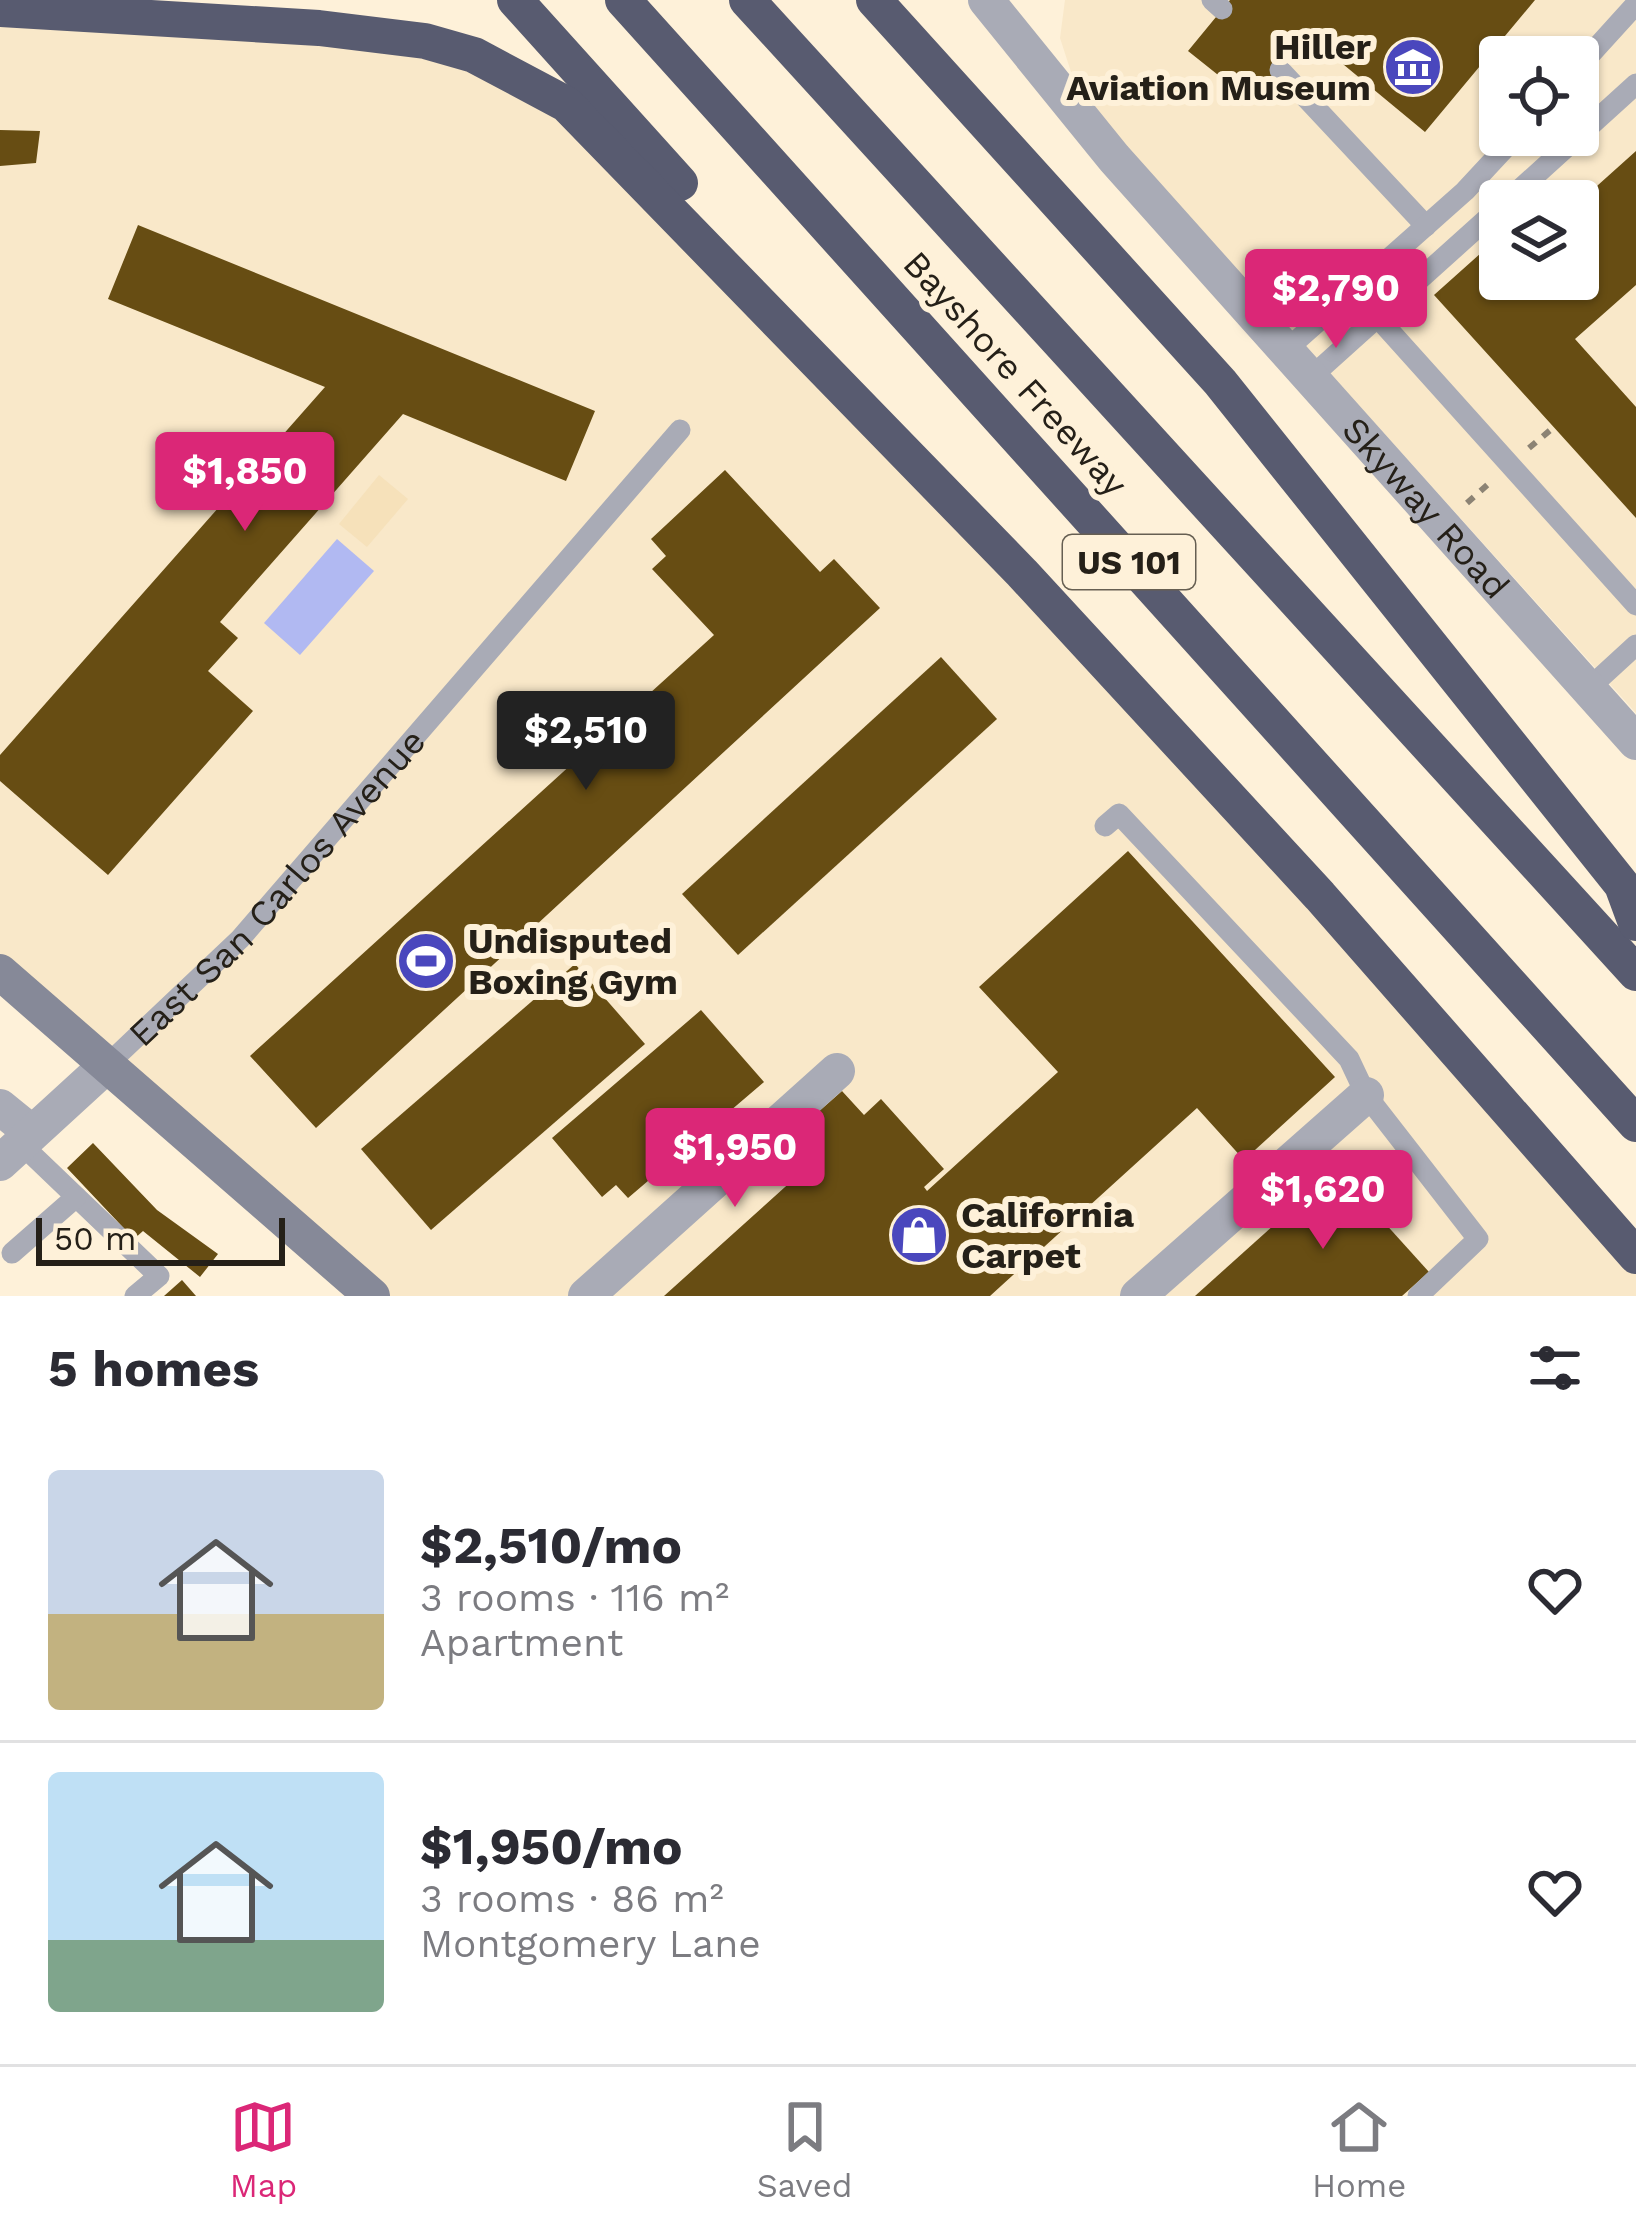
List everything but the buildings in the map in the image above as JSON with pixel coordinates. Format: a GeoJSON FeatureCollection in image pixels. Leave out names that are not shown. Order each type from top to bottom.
{"type":"FeatureCollection","features":[{"type":"Feature","properties":{"kind":"highway"},"geometry":{"type":"LineString","coordinates":[[515,0],[812,329],[1022,573]]}},
{"type":"Feature","properties":{"kind":"highway","name":"Bayshore Freeway"},"geometry":{"type":"LineString","coordinates":[[623,0],[1636,1124]]}},
{"type":"Feature","properties":{"kind":"highway","name":"Bayshore Freeway"},"geometry":{"type":"LineString","coordinates":[[747,0],[1636,973]]}},
{"type":"Feature","properties":{"kind":"highway"},"geometry":{"type":"LineString","coordinates":[[874,0],[1267,438],[1622,885],[1636,923]]}},
{"type":"Feature","properties":{"kind":"highway"},"geometry":{"type":"LineString","coordinates":[[900,0],[946,77]]}},
{"type":"Feature","properties":{"kind":"highway"},"geometry":{"type":"LineString","coordinates":[[0,9],[372,32],[474,56],[566,104],[604,137],[1022,573],[1320,896],[1636,1256]]}},
{"type":"Feature","properties":{"kind":"main road"},"geometry":{"type":"LineString","coordinates":[[0,972],[372,1296]]}},
{"type":"Feature","properties":{"kind":"street","name":"Skyway Road"},"geometry":{"type":"LineString","coordinates":[[996,4],[1114,158],[1636,742]]}},
{"type":"Feature","properties":{"kind":"street","name":"East San Carlos Avenue"},"geometry":{"type":"LineString","coordinates":[[18,1147],[106,1065]]}},
{"type":"Feature","properties":{"kind":"street"},"geometry":{"type":"LineString","coordinates":[[586,1296],[837,1071]]}},
{"type":"Feature","properties":{"kind":"street"},"geometry":{"type":"LineString","coordinates":[[1138,1296],[1366,1096]]}},
{"type":"Feature","properties":{"kind":"street"},"geometry":{"type":"LineString","coordinates":[[0,1107],[18,1147]]}},
{"type":"Feature","properties":{"kind":"lane"},"geometry":{"type":"LineString","coordinates":[[1599,45],[1636,4]]}},
{"type":"Feature","properties":{"kind":"lane"},"geometry":{"type":"LineString","coordinates":[[1280,70],[1426,226]]}},
{"type":"Feature","properties":{"kind":"lane"},"geometry":{"type":"LineString","coordinates":[[1530,180],[1636,84]]}},
{"type":"Feature","properties":{"kind":"lane"},"geometry":{"type":"LineString","coordinates":[[1286,350],[1426,226],[1495,156]]}},
{"type":"Feature","properties":{"kind":"lane"},"geometry":{"type":"LineString","coordinates":[[1311,377],[1479,226]]}},
{"type":"Feature","properties":{"kind":"lane"},"geometry":{"type":"LineString","coordinates":[[1378,318],[1636,605]]}},
{"type":"Feature","properties":{"kind":"lane","name":"East San Carlos Avenue"},"geometry":{"type":"LineString","coordinates":[[106,1065],[240,939],[680,430]]}},
{"type":"Feature","properties":{"kind":"lane"},"geometry":{"type":"LineString","coordinates":[[1588,689],[1636,645]]}},
{"type":"Feature","properties":{"kind":"lane"},"geometry":{"type":"LineString","coordinates":[[1105,826],[1119,814],[1349,1059],[1366,1096],[1478,1239],[1418,1296]]}},
{"type":"Feature","properties":{"kind":"lane"},"geometry":{"type":"LineString","coordinates":[[18,1147],[159,1276],[135,1296]]}},
{"type":"Feature","properties":{"kind":"lane"},"geometry":{"type":"LineString","coordinates":[[11,1253],[76,1197]]}},
{"type":"Feature","properties":{"kind":"path"},"geometry":{"type":"LineString","coordinates":[[1526,451],[1554,427]]}},
{"type":"Feature","properties":{"kind":"path"},"geometry":{"type":"LineString","coordinates":[[1457,512],[1496,478]]}},
{"type":"Feature","properties":{"kind":"shaded area"},"geometry":{"type":"Polygon","coordinates":[[[1065,0],[1636,0],[1636,713],[1091,108],[1072,75],[1060,38],[1065,0]]]}},
{"type":"Feature","properties":{"kind":"shaded area"},"geometry":{"type":"Polygon","coordinates":[[[0,9],[372,32],[566,104],[1636,1256],[1636,1296],[372,1296],[0,972],[0,9]]]}},
{"type":"Feature","properties":{"kind":"shaded area"},"geometry":{"type":"Polygon","coordinates":[[[379,475],[408,499],[367,547],[339,524],[379,475]]]}},
{"type":"Feature","properties":{"kind":"water"},"geometry":{"type":"Polygon","coordinates":[[[337,539],[374,571],[300,655],[264,623],[337,539]]]}},
{"type":"Feature","properties":{"kind":"place","name":"Hiller Aviation Museum"},"geometry":{"type":"Point","coordinates":[1413,67]}},
{"type":"Feature","properties":{"kind":"place","name":"Undisputed Boxing Gym"},"geometry":{"type":"Point","coordinates":[426,961]}},
{"type":"Feature","properties":{"kind":"place","name":"California Carpet"},"geometry":{"type":"Point","coordinates":[919,1235]}}]}
